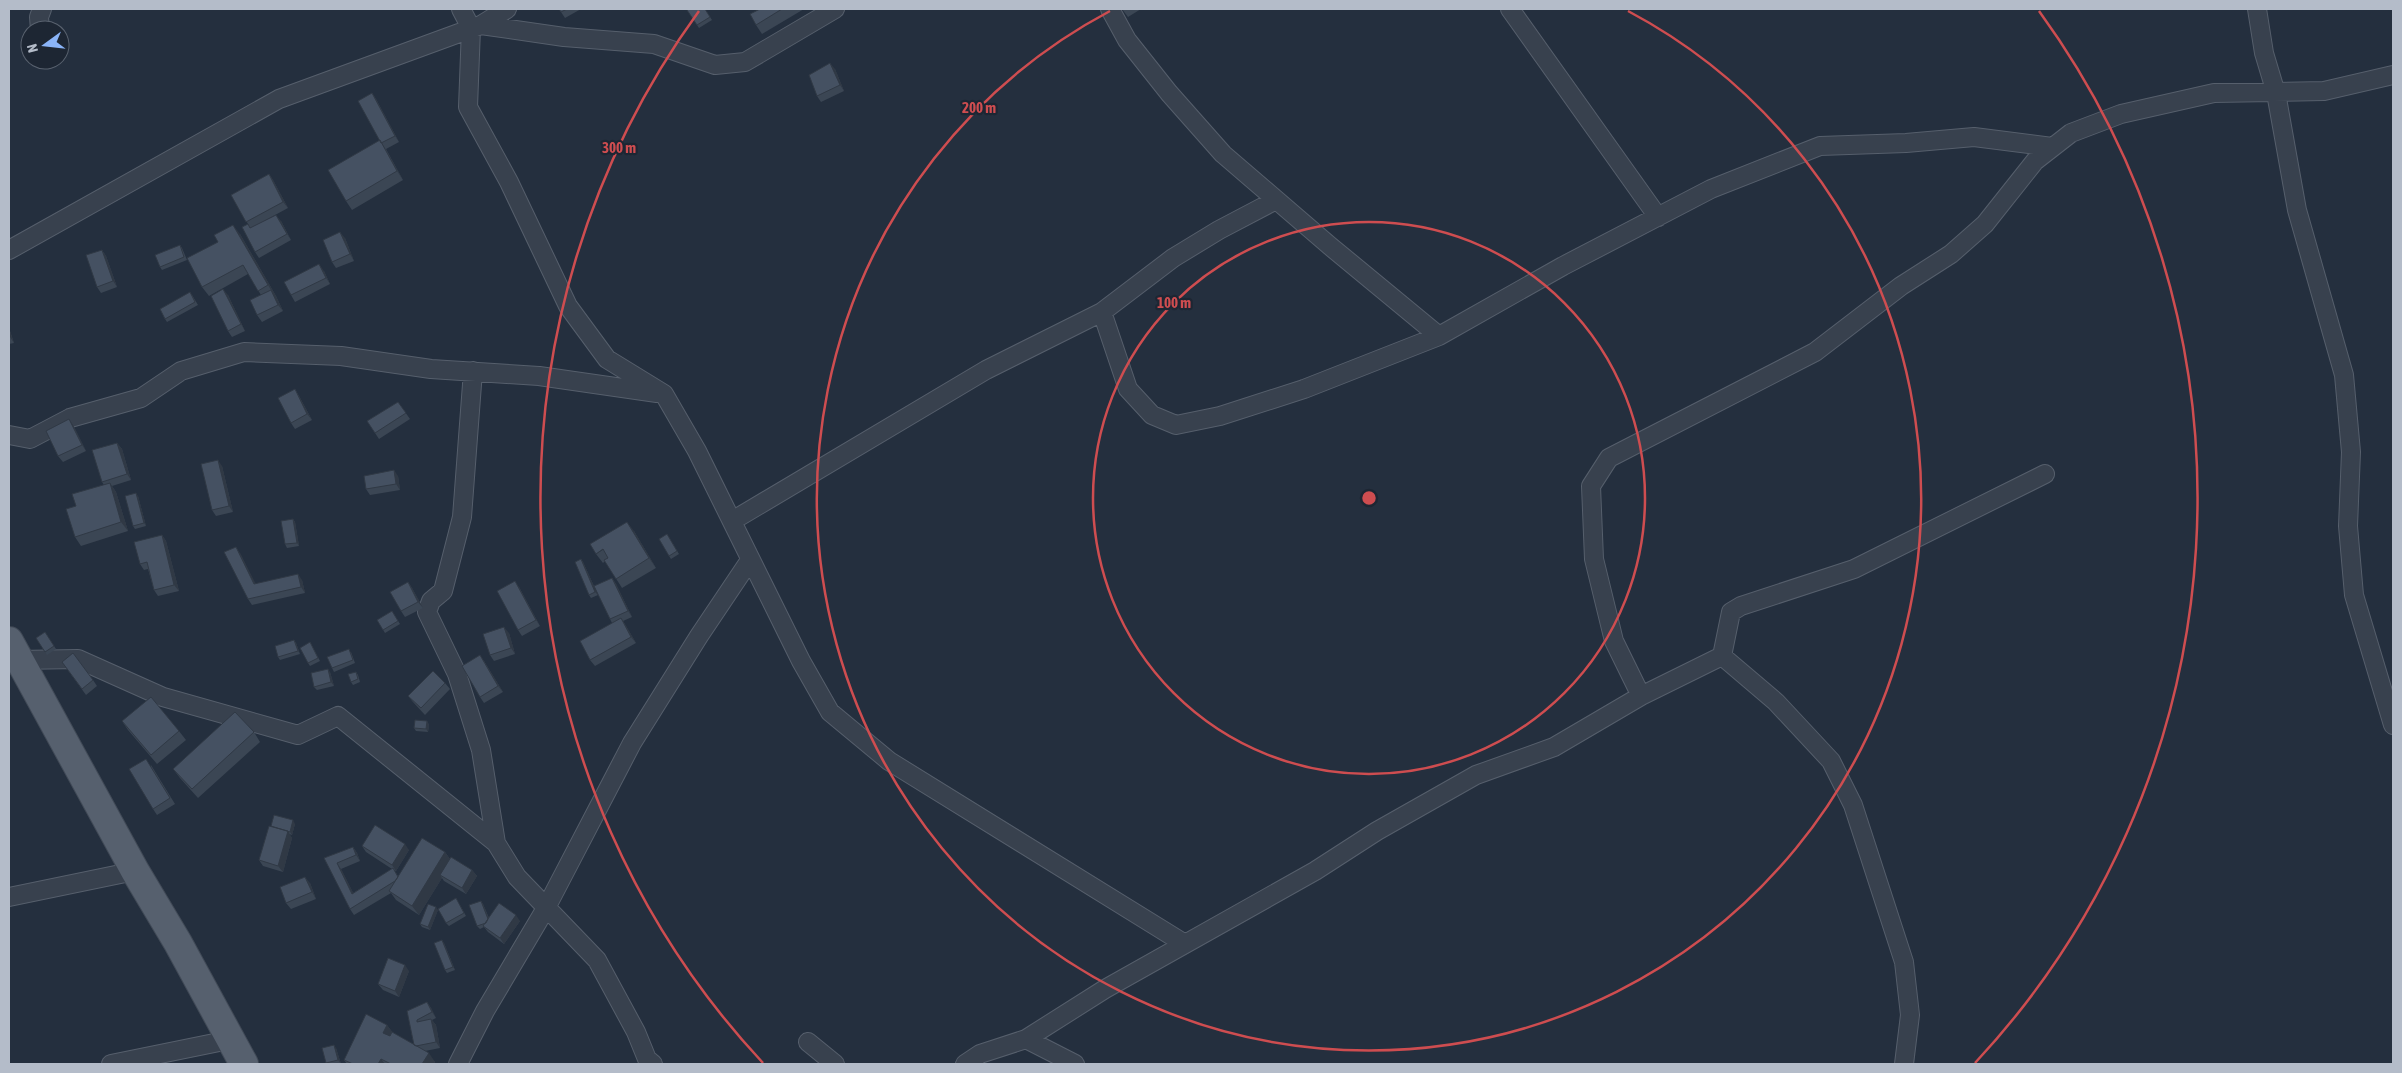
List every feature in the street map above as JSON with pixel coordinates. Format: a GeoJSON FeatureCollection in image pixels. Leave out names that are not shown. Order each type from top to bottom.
{"type":"FeatureCollection","features":[{"type":"Feature","properties":{"kind":"main road"},"geometry":{"type":"LineString","coordinates":[[14,650],[134,871],[178,943],[244,1064]]}},
{"type":"Feature","properties":{"kind":"street"},"geometry":{"type":"LineString","coordinates":[[461,9],[476,26],[564,37],[654,44],[715,65],[745,62],[834,9]]}},
{"type":"Feature","properties":{"kind":"street"},"geometry":{"type":"LineString","coordinates":[[9,250],[279,98],[476,26],[507,9]]}},
{"type":"Feature","properties":{"kind":"street"},"geometry":{"type":"LineString","coordinates":[[1110,9],[1127,40],[1223,154],[1439,336]]}},
{"type":"Feature","properties":{"kind":"street"},"geometry":{"type":"LineString","coordinates":[[1510,9],[1658,216]]}},
{"type":"Feature","properties":{"kind":"street"},"geometry":{"type":"LineString","coordinates":[[2257,9],[2264,53],[2276,92],[2297,210],[2344,375],[2352,452],[2348,526],[2354,595],[2393,725]]}},
{"type":"Feature","properties":{"kind":"street"},"geometry":{"type":"LineString","coordinates":[[476,26],[468,107],[509,182],[568,306],[607,359],[664,394],[697,452],[801,661],[830,712],[889,761],[1185,944]]}},
{"type":"Feature","properties":{"kind":"street"},"geometry":{"type":"LineString","coordinates":[[1641,696],[1614,641],[1594,559],[1591,486],[1609,458],[1815,352],[1901,286],[1951,254],[1985,224],[2035,161],[2071,133],[2120,114],[2214,93],[2324,91],[2393,75]]}},
{"type":"Feature","properties":{"kind":"street"},"geometry":{"type":"LineString","coordinates":[[1102,312],[1128,390],[1152,415],[1176,425],[1220,416],[1304,390],[1439,336],[1562,266],[1711,189],[1820,146],[1906,143],[1974,137],[2052,147]]}},
{"type":"Feature","properties":{"kind":"street"},"geometry":{"type":"LineString","coordinates":[[732,521],[986,370],[1102,312],[1173,258],[1219,230],[1276,200]]}},
{"type":"Feature","properties":{"kind":"street"},"geometry":{"type":"LineString","coordinates":[[9,435],[30,439],[70,418],[141,398],[182,371],[244,352],[341,356],[431,369],[539,376],[664,394]]}},
{"type":"Feature","properties":{"kind":"street"},"geometry":{"type":"LineString","coordinates":[[473,371],[462,516],[443,591],[431,601],[427,612],[457,674],[479,743],[496,843]]}},
{"type":"Feature","properties":{"kind":"street"},"geometry":{"type":"LineString","coordinates":[[1722,656],[1731,612],[1741,606],[1854,569],[2046,474]]}},
{"type":"Feature","properties":{"kind":"street"},"geometry":{"type":"LineString","coordinates":[[458,1064],[486,1011],[546,908],[632,743],[699,636],[750,560]]}},
{"type":"Feature","properties":{"kind":"street"},"geometry":{"type":"LineString","coordinates":[[14,650],[78,659],[163,697],[298,735],[338,716],[496,843],[517,877],[597,960],[636,1032],[647,1060],[654,1064]]}},
{"type":"Feature","properties":{"kind":"street"},"geometry":{"type":"LineString","coordinates":[[965,1064],[980,1054],[1026,1039],[1105,989],[1315,871],[1377,831],[1476,775],[1554,746],[1641,696],[1722,656]]}},
{"type":"Feature","properties":{"kind":"street"},"geometry":{"type":"LineString","coordinates":[[1722,656],[1776,702],[1831,761],[1853,805],[1904,962],[1910,1015],[1904,1064]]}},
{"type":"Feature","properties":{"kind":"street"},"geometry":{"type":"LineString","coordinates":[[9,898],[134,871]]}},
{"type":"Feature","properties":{"kind":"street"},"geometry":{"type":"LineString","coordinates":[[1026,1039],[1075,1064]]}},
{"type":"Feature","properties":{"kind":"street"},"geometry":{"type":"LineString","coordinates":[[111,1064],[230,1040]]}},
{"type":"Feature","properties":{"kind":"street"},"geometry":{"type":"LineString","coordinates":[[808,1042],[835,1064]]}},
{"type":"Feature","properties":{"kind":"building"},"geometry":{"type":"Polygon","coordinates":[[[705,9],[710,17],[697,25],[687,10],[705,9]]]}},
{"type":"Feature","properties":{"kind":"building"},"geometry":{"type":"Polygon","coordinates":[[[760,9],[782,9],[756,25],[750,14],[760,9]]]}},
{"type":"Feature","properties":{"kind":"building"},"geometry":{"type":"Polygon","coordinates":[[[830,63],[840,85],[817,96],[809,75],[830,63]]]}},
{"type":"Feature","properties":{"kind":"building"},"geometry":{"type":"Polygon","coordinates":[[[372,93],[395,136],[381,143],[358,101],[372,93]]]}},
{"type":"Feature","properties":{"kind":"building"},"geometry":{"type":"Polygon","coordinates":[[[380,140],[397,171],[346,201],[328,170],[380,140]]]}},
{"type":"Feature","properties":{"kind":"building"},"geometry":{"type":"Polygon","coordinates":[[[269,174],[283,202],[246,222],[231,195],[269,174]]]}},
{"type":"Feature","properties":{"kind":"building"},"geometry":{"type":"Polygon","coordinates":[[[276,215],[287,234],[255,252],[242,227],[248,224],[250,228],[276,215]]]}},
{"type":"Feature","properties":{"kind":"building"},"geometry":{"type":"Polygon","coordinates":[[[233,225],[268,285],[258,291],[243,265],[202,287],[187,258],[218,242],[214,235],[233,225]]]}},
{"type":"Feature","properties":{"kind":"building"},"geometry":{"type":"Polygon","coordinates":[[[340,232],[350,254],[332,262],[323,240],[340,232]]]}},
{"type":"Feature","properties":{"kind":"building"},"geometry":{"type":"Polygon","coordinates":[[[180,245],[184,257],[160,267],[155,255],[180,245]]]}},
{"type":"Feature","properties":{"kind":"building"},"geometry":{"type":"Polygon","coordinates":[[[102,250],[113,281],[97,287],[86,255],[102,250]]]}},
{"type":"Feature","properties":{"kind":"building"},"geometry":{"type":"Polygon","coordinates":[[[319,264],[326,278],[291,295],[284,282],[319,264]]]}},
{"type":"Feature","properties":{"kind":"building"},"geometry":{"type":"Polygon","coordinates":[[[223,289],[241,324],[228,331],[211,296],[223,289]]]}},
{"type":"Feature","properties":{"kind":"building"},"geometry":{"type":"Polygon","coordinates":[[[271,290],[278,305],[257,315],[250,300],[271,290]]]}},
{"type":"Feature","properties":{"kind":"building"},"geometry":{"type":"Polygon","coordinates":[[[190,292],[195,302],[165,319],[160,309],[190,292]]]}},
{"type":"Feature","properties":{"kind":"building"},"geometry":{"type":"Polygon","coordinates":[[[295,389],[307,414],[291,423],[278,398],[295,389]]]}},
{"type":"Feature","properties":{"kind":"building"},"geometry":{"type":"Polygon","coordinates":[[[398,402],[406,413],[375,433],[367,421],[398,402]]]}},
{"type":"Feature","properties":{"kind":"building"},"geometry":{"type":"Polygon","coordinates":[[[69,419],[82,445],[58,456],[46,431],[69,419]]]}},
{"type":"Feature","properties":{"kind":"building"},"geometry":{"type":"Polygon","coordinates":[[[117,443],[127,474],[102,482],[92,450],[117,443]]]}},
{"type":"Feature","properties":{"kind":"building"},"geometry":{"type":"Polygon","coordinates":[[[218,460],[229,506],[212,510],[201,464],[218,460]]]}},
{"type":"Feature","properties":{"kind":"building"},"geometry":{"type":"Polygon","coordinates":[[[394,470],[396,484],[366,489],[364,476],[394,470]]]}},
{"type":"Feature","properties":{"kind":"building"},"geometry":{"type":"Polygon","coordinates":[[[110,483],[121,522],[75,537],[66,509],[76,506],[72,494],[110,483]]]}},
{"type":"Feature","properties":{"kind":"building"},"geometry":{"type":"Polygon","coordinates":[[[136,493],[144,523],[133,526],[125,496],[136,493]]]}},
{"type":"Feature","properties":{"kind":"building"},"geometry":{"type":"Polygon","coordinates":[[[293,519],[297,543],[285,544],[281,521],[293,519]]]}},
{"type":"Feature","properties":{"kind":"building"},"geometry":{"type":"Polygon","coordinates":[[[627,522],[649,558],[616,579],[604,560],[608,558],[603,549],[596,554],[590,544],[627,522]]]}},
{"type":"Feature","properties":{"kind":"building"},"geometry":{"type":"Polygon","coordinates":[[[667,534],[677,551],[669,556],[659,539],[667,534]]]}},
{"type":"Feature","properties":{"kind":"building"},"geometry":{"type":"Polygon","coordinates":[[[162,535],[174,585],[154,590],[147,562],[140,564],[134,542],[162,535]]]}},
{"type":"Feature","properties":{"kind":"building"},"geometry":{"type":"Polygon","coordinates":[[[236,547],[254,584],[298,574],[301,587],[248,599],[224,552],[236,547]]]}},
{"type":"Feature","properties":{"kind":"building"},"geometry":{"type":"Polygon","coordinates":[[[581,559],[595,592],[589,595],[575,562],[581,559]]]}},
{"type":"Feature","properties":{"kind":"building"},"geometry":{"type":"Polygon","coordinates":[[[612,578],[628,611],[610,619],[594,586],[612,578]]]}},
{"type":"Feature","properties":{"kind":"building"},"geometry":{"type":"Polygon","coordinates":[[[515,581],[536,620],[518,630],[497,591],[515,581]]]}},
{"type":"Feature","properties":{"kind":"building"},"geometry":{"type":"Polygon","coordinates":[[[408,582],[418,602],[401,611],[390,592],[408,582]]]}},
{"type":"Feature","properties":{"kind":"building"},"geometry":{"type":"Polygon","coordinates":[[[392,611],[398,621],[383,630],[377,620],[392,611]]]}},
{"type":"Feature","properties":{"kind":"building"},"geometry":{"type":"Polygon","coordinates":[[[621,618],[631,637],[590,660],[580,641],[621,618]]]}},
{"type":"Feature","properties":{"kind":"building"},"geometry":{"type":"Polygon","coordinates":[[[504,627],[511,648],[490,655],[483,634],[504,627]]]}},
{"type":"Feature","properties":{"kind":"building"},"geometry":{"type":"Polygon","coordinates":[[[45,632],[54,646],[45,652],[36,638],[45,632]]]}},
{"type":"Feature","properties":{"kind":"building"},"geometry":{"type":"Polygon","coordinates":[[[294,640],[298,651],[278,657],[275,646],[294,640]]]}},
{"type":"Feature","properties":{"kind":"building"},"geometry":{"type":"Polygon","coordinates":[[[310,642],[318,658],[308,663],[300,648],[310,642]]]}},
{"type":"Feature","properties":{"kind":"building"},"geometry":{"type":"Polygon","coordinates":[[[349,649],[353,660],[332,668],[327,657],[349,649]]]}},
{"type":"Feature","properties":{"kind":"building"},"geometry":{"type":"Polygon","coordinates":[[[73,653],[93,680],[82,689],[62,662],[73,653]]]}},
{"type":"Feature","properties":{"kind":"building"},"geometry":{"type":"Polygon","coordinates":[[[480,655],[498,686],[480,697],[462,666],[480,655]]]}},
{"type":"Feature","properties":{"kind":"building"},"geometry":{"type":"Polygon","coordinates":[[[328,669],[331,682],[314,687],[311,673],[328,669]]]}},
{"type":"Feature","properties":{"kind":"building"},"geometry":{"type":"Polygon","coordinates":[[[433,671],[445,683],[421,708],[408,696],[433,671]]]}},
{"type":"Feature","properties":{"kind":"building"},"geometry":{"type":"Polygon","coordinates":[[[356,672],[358,679],[351,682],[348,674],[356,672]]]}},
{"type":"Feature","properties":{"kind":"building"},"geometry":{"type":"Polygon","coordinates":[[[151,697],[179,731],[151,755],[122,721],[151,697]]]}},
{"type":"Feature","properties":{"kind":"building"},"geometry":{"type":"Polygon","coordinates":[[[235,712],[254,732],[192,789],[173,769],[235,712]]]}},
{"type":"Feature","properties":{"kind":"building"},"geometry":{"type":"Polygon","coordinates":[[[415,720],[427,721],[426,729],[414,728],[415,720]]]}},
{"type":"Feature","properties":{"kind":"building"},"geometry":{"type":"Polygon","coordinates":[[[146,759],[170,798],[153,809],[129,769],[146,759]]]}},
{"type":"Feature","properties":{"kind":"building"},"geometry":{"type":"Polygon","coordinates":[[[274,815],[293,820],[290,832],[271,826],[274,815]]]}},
{"type":"Feature","properties":{"kind":"building"},"geometry":{"type":"Polygon","coordinates":[[[375,825],[405,844],[392,865],[362,846],[375,825]]]}},
{"type":"Feature","properties":{"kind":"building"},"geometry":{"type":"Polygon","coordinates":[[[269,826],[288,831],[278,866],[259,860],[269,826]]]}},
{"type":"Feature","properties":{"kind":"building"},"geometry":{"type":"Polygon","coordinates":[[[422,838],[445,852],[412,906],[389,891],[422,838]]]}},
{"type":"Feature","properties":{"kind":"building"},"geometry":{"type":"Polygon","coordinates":[[[353,847],[356,855],[337,863],[352,894],[393,868],[398,877],[395,881],[350,909],[324,858],[353,847]]]}},
{"type":"Feature","properties":{"kind":"building"},"geometry":{"type":"Polygon","coordinates":[[[451,857],[472,870],[462,888],[440,875],[451,857]]]}},
{"type":"Feature","properties":{"kind":"building"},"geometry":{"type":"Polygon","coordinates":[[[305,877],[312,892],[286,903],[280,887],[305,877]]]}},
{"type":"Feature","properties":{"kind":"building"},"geometry":{"type":"Polygon","coordinates":[[[456,898],[464,913],[446,923],[438,909],[456,898]]]}},
{"type":"Feature","properties":{"kind":"building"},"geometry":{"type":"Polygon","coordinates":[[[481,901],[488,919],[486,923],[477,926],[469,905],[481,901]]]}},
{"type":"Feature","properties":{"kind":"building"},"geometry":{"type":"Polygon","coordinates":[[[499,903],[516,915],[500,938],[483,926],[499,903]]]}},
{"type":"Feature","properties":{"kind":"building"},"geometry":{"type":"Polygon","coordinates":[[[428,904],[436,907],[428,927],[420,924],[428,904]]]}},
{"type":"Feature","properties":{"kind":"building"},"geometry":{"type":"Polygon","coordinates":[[[442,940],[453,967],[445,970],[434,943],[442,940]]]}},
{"type":"Feature","properties":{"kind":"building"},"geometry":{"type":"Polygon","coordinates":[[[388,958],[405,965],[395,991],[378,984],[388,958]]]}},
{"type":"Feature","properties":{"kind":"building"},"geometry":{"type":"Polygon","coordinates":[[[427,1002],[432,1012],[417,1020],[417,1022],[431,1019],[436,1042],[416,1046],[414,1045],[407,1011],[427,1002]]]}},
{"type":"Feature","properties":{"kind":"building"},"geometry":{"type":"Polygon","coordinates":[[[366,1014],[387,1025],[383,1033],[390,1036],[392,1032],[429,1053],[422,1064],[391,1064],[381,1059],[378,1064],[353,1064],[344,1060],[366,1014]]]}},
{"type":"Feature","properties":{"kind":"building"},"geometry":{"type":"Polygon","coordinates":[[[334,1045],[338,1060],[326,1063],[322,1048],[334,1045]]]}}]}
